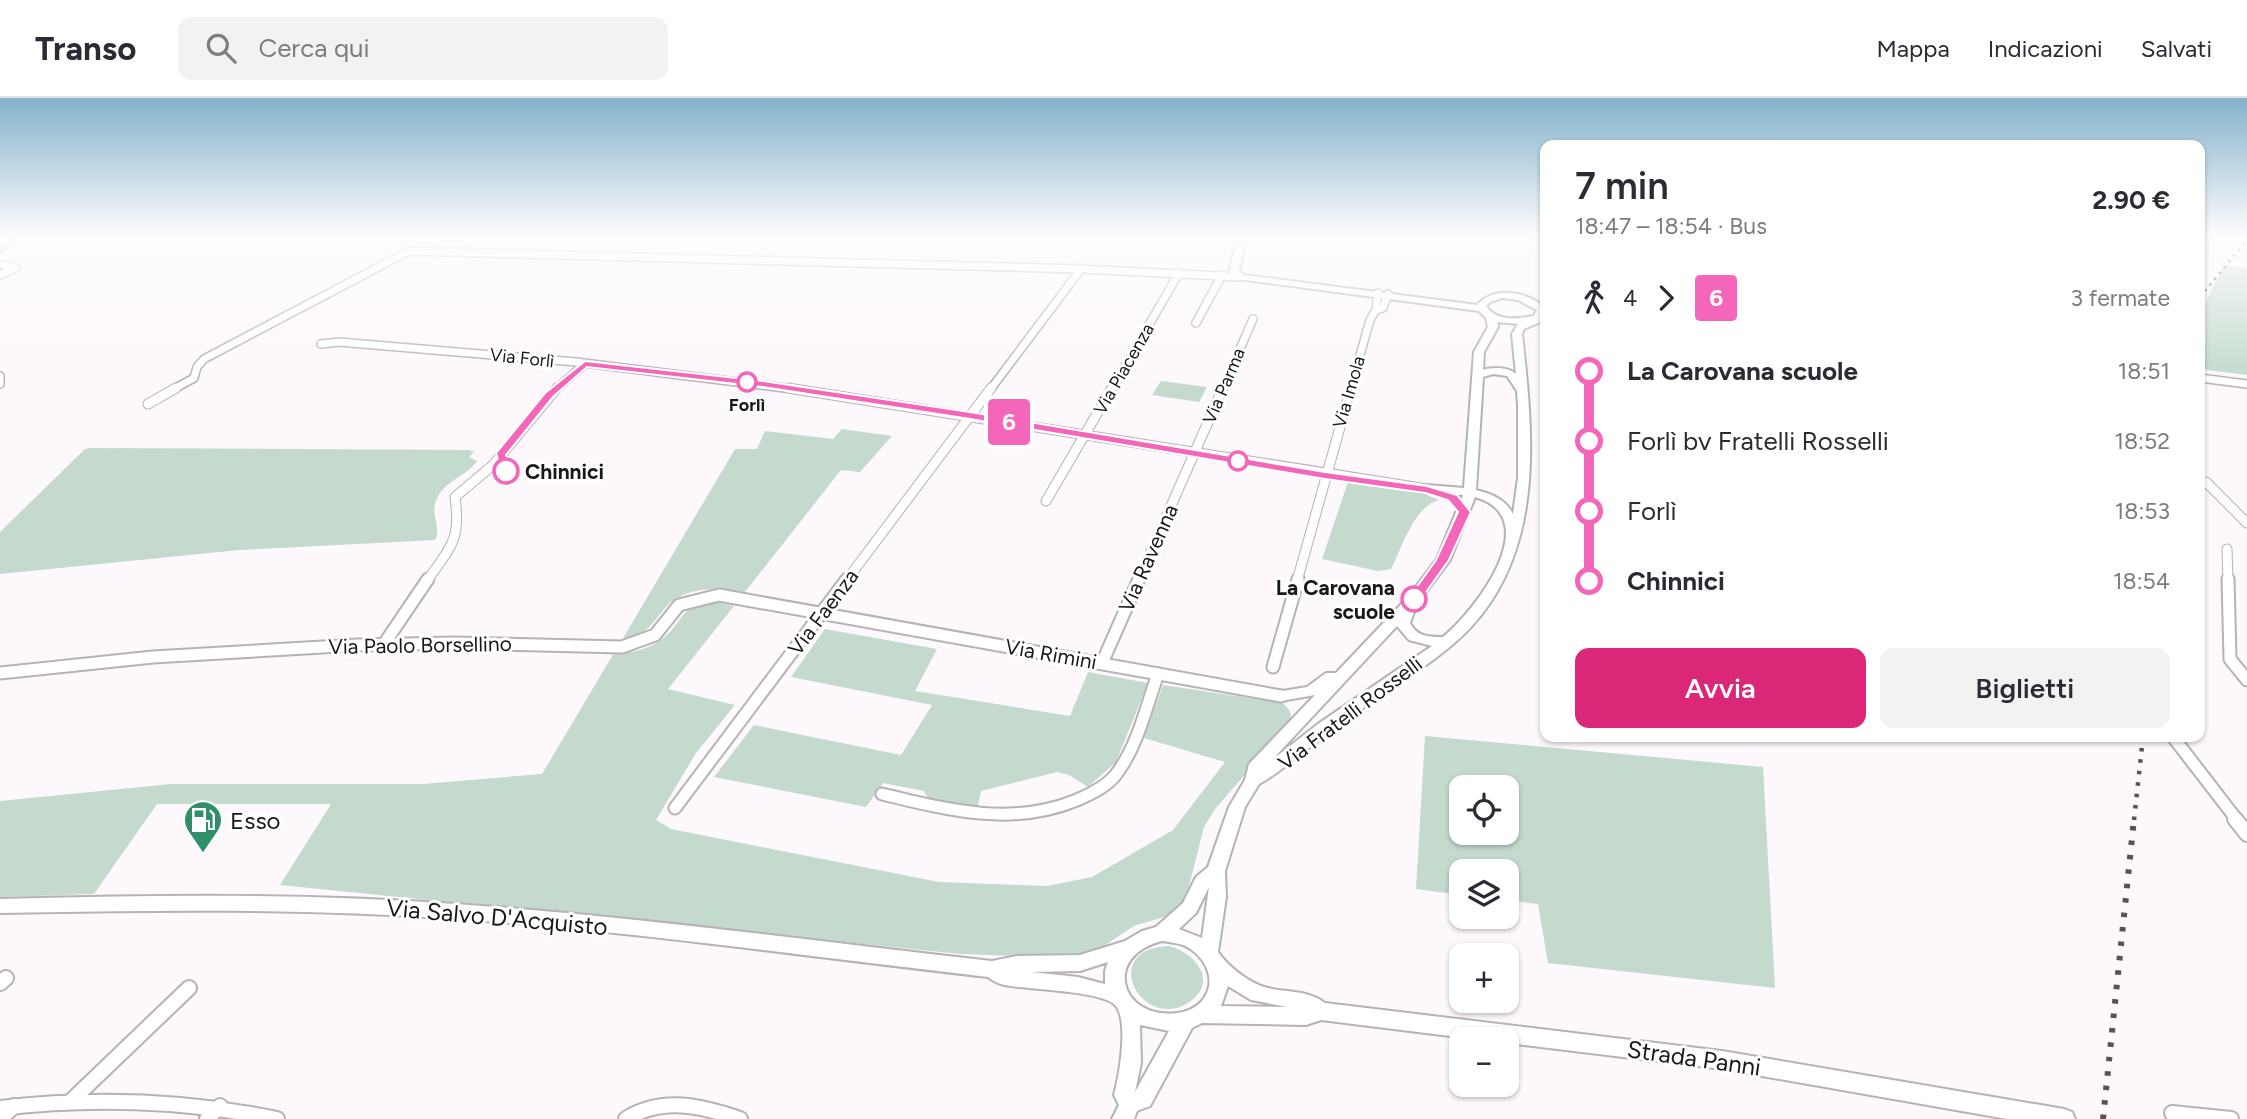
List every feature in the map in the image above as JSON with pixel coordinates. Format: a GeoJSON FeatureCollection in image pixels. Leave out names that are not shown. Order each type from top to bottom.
{"type":"FeatureCollection","features":[{"type":"Feature","properties":{"kind":"street"},"geometry":{"type":"LineString","coordinates":[[148,404],[194,378],[198,372],[197,367],[204,359],[345,285]]}},
{"type":"Feature","properties":{"kind":"street","name":"Via Faenza"},"geometry":{"type":"LineString","coordinates":[[675,808],[1070,285]]}},
{"type":"Feature","properties":{"kind":"street","name":"Via Piacenza"},"geometry":{"type":"LineString","coordinates":[[1046,501],[1172,285]]}},
{"type":"Feature","properties":{"kind":"street"},"geometry":{"type":"LineString","coordinates":[[1196,323],[1217,285]]}},
{"type":"Feature","properties":{"kind":"street"},"geometry":{"type":"LineString","coordinates":[[1305,285],[1484,303],[1509,296],[1540,305]]}},
{"type":"Feature","properties":{"kind":"street","name":"Via Imola"},"geometry":{"type":"LineString","coordinates":[[1273,667],[1370,320],[1376,310],[1383,308],[1383,294]]}},
{"type":"Feature","properties":{"kind":"street"},"geometry":{"type":"LineString","coordinates":[[1484,303],[1491,316],[1513,322],[1539,318]]}},
{"type":"Feature","properties":{"kind":"street","name":"Via Fratelli Rosselli"},"geometry":{"type":"LineString","coordinates":[[1162,933],[1190,908],[1202,882],[1216,871],[1237,807],[1253,780],[1255,768],[1414,599],[1443,560],[1471,493],[1479,352],[1493,327],[1491,316]]}},
{"type":"Feature","properties":{"kind":"street","name":"Via Fratelli Rosselli"},"geometry":{"type":"LineString","coordinates":[[1253,780],[1272,771],[1298,747],[1445,642],[1478,611],[1512,549],[1523,509],[1525,396],[1517,334],[1519,327],[1539,318]]}},
{"type":"Feature","properties":{"kind":"street","name":"Via Parma"},"geometry":{"type":"LineString","coordinates":[[1195,453],[1253,319]]}},
{"type":"Feature","properties":{"kind":"street","name":"Via Forlì"},"geometry":{"type":"LineString","coordinates":[[321,344],[347,343],[585,364],[753,383],[970,415],[1325,476],[1427,489]]}},
{"type":"Feature","properties":{"kind":"street"},"geometry":{"type":"LineString","coordinates":[[384,644],[454,540],[458,524],[456,496],[493,465],[549,395],[585,364]]}},
{"type":"Feature","properties":{"kind":"street"},"geometry":{"type":"LineString","coordinates":[[1479,375],[1492,371],[1510,373],[1518,380],[1525,396]]}},
{"type":"Feature","properties":{"kind":"street"},"geometry":{"type":"LineString","coordinates":[[0,376],[0,384]]}},
{"type":"Feature","properties":{"kind":"street"},"geometry":{"type":"LineString","coordinates":[[2205,379],[2247,384]]}},
{"type":"Feature","properties":{"kind":"street"},"geometry":{"type":"LineString","coordinates":[[1446,490],[1464,480],[1468,444],[1474,442]]}},
{"type":"Feature","properties":{"kind":"street","name":"Via Ravenna"},"geometry":{"type":"LineString","coordinates":[[1102,663],[1195,453]]}},
{"type":"Feature","properties":{"kind":"street"},"geometry":{"type":"LineString","coordinates":[[2206,482],[2247,523]]}},
{"type":"Feature","properties":{"kind":"street"},"geometry":{"type":"LineString","coordinates":[[1427,489],[1471,493],[1493,499],[1505,507],[1512,518],[1512,549]]}},
{"type":"Feature","properties":{"kind":"street"},"geometry":{"type":"LineString","coordinates":[[1427,489],[1453,498],[1465,512]]}},
{"type":"Feature","properties":{"kind":"street"},"geometry":{"type":"LineString","coordinates":[[2227,549],[2230,659],[2247,680]]}},
{"type":"Feature","properties":{"kind":"street","name":"Via Paolo Borsellino"},"geometry":{"type":"LineString","coordinates":[[0,673],[144,658],[384,644],[622,647],[655,635],[680,605],[687,601],[719,595],[822,613]]}},
{"type":"Feature","properties":{"kind":"street","name":"Via Fratelli Rosselli"},"geometry":{"type":"LineString","coordinates":[[1414,599],[1403,623],[1406,632],[1419,640],[1445,642]]}},
{"type":"Feature","properties":{"kind":"street","name":"Via Rimini"},"geometry":{"type":"LineString","coordinates":[[822,613],[1280,696]]}},
{"type":"Feature","properties":{"kind":"street"},"geometry":{"type":"LineString","coordinates":[[1280,696],[1311,691],[1322,685],[1359,645],[1367,646]]}},
{"type":"Feature","properties":{"kind":"street"},"geometry":{"type":"LineString","coordinates":[[882,794],[971,815],[993,817],[1039,812],[1075,802],[1116,775],[1129,753],[1158,674]]}},
{"type":"Feature","properties":{"kind":"street"},"geometry":{"type":"LineString","coordinates":[[1280,696],[1294,708],[1298,722]]}},
{"type":"Feature","properties":{"kind":"street"},"geometry":{"type":"LineString","coordinates":[[2177,742],[2247,834]]}},
{"type":"Feature","properties":{"kind":"street","name":"Via Fratelli Rosselli"},"geometry":{"type":"LineString","coordinates":[[1209,951],[1212,915],[1220,880],[1216,871]]}},
{"type":"Feature","properties":{"kind":"street","name":"Via Salvo D'Acquisto"},"geometry":{"type":"LineString","coordinates":[[0,906],[206,902],[370,906],[519,916],[992,969],[1017,964],[1080,963],[1126,948]]}},
{"type":"Feature","properties":{"kind":"street"},"geometry":{"type":"LineString","coordinates":[[1162,933],[1180,934],[1196,940],[1209,951],[1219,970],[1220,987],[1213,1002],[1192,1017],[1143,1099],[1127,1111],[1124,1095],[1133,1060],[1124,1003],[1114,970],[1126,948],[1136,940],[1162,933]]}},
{"type":"Feature","properties":{"kind":"street","name":"Via Salvo D'Acquisto"},"geometry":{"type":"LineString","coordinates":[[992,969],[1002,977],[1079,985],[1124,1003]]}},
{"type":"Feature","properties":{"kind":"street","name":"Strada Panni"},"geometry":{"type":"LineString","coordinates":[[1219,970],[1258,994],[1309,1002],[1321,1011]]}},
{"type":"Feature","properties":{"kind":"street"},"geometry":{"type":"LineString","coordinates":[[70,1102],[189,988]]}},
{"type":"Feature","properties":{"kind":"street"},"geometry":{"type":"LineString","coordinates":[[1124,1003],[1149,1020],[1192,1017]]}},
{"type":"Feature","properties":{"kind":"street","name":"Strada Panni"},"geometry":{"type":"LineString","coordinates":[[1192,1017],[1306,1016],[1321,1011],[1721,1060],[2064,1119]]}},
{"type":"Feature","properties":{"kind":"street"},"geometry":{"type":"LineString","coordinates":[[0,1119],[7,1107],[70,1102],[173,1102],[220,1106],[277,1119]]}},
{"type":"Feature","properties":{"kind":"street"},"geometry":{"type":"LineString","coordinates":[[626,1119],[639,1111],[674,1105],[693,1106],[740,1119]]}},
{"type":"Feature","properties":{"kind":"street"},"geometry":{"type":"LineString","coordinates":[[207,1119],[220,1106]]}},
{"type":"Feature","properties":{"kind":"street"},"geometry":{"type":"LineString","coordinates":[[2172,1113],[2231,1119]]}},
{"type":"Feature","properties":{"kind":"green space"},"geometry":{"type":"Polygon","coordinates":[[[2214,285],[2247,285],[2247,375],[2205,370],[2205,308],[2214,285]]]}},
{"type":"Feature","properties":{"kind":"green space"},"geometry":{"type":"Polygon","coordinates":[[[1161,381],[1207,387],[1199,402],[1152,395],[1161,381]]]}},
{"type":"Feature","properties":{"kind":"green space"},"geometry":{"type":"Polygon","coordinates":[[[842,429],[892,436],[860,472],[841,470],[745,592],[713,589],[682,595],[665,608],[642,633],[622,640],[735,449],[757,449],[765,431],[833,439],[842,429]]]}},
{"type":"Feature","properties":{"kind":"green space"},"geometry":{"type":"Polygon","coordinates":[[[85,449],[469,450],[474,452],[469,457],[477,461],[439,494],[434,511],[437,530],[435,540],[239,550],[0,574],[0,532],[85,449]]]}},
{"type":"Feature","properties":{"kind":"green space"},"geometry":{"type":"Polygon","coordinates":[[[1348,482],[1424,494],[1439,500],[1422,510],[1391,569],[1378,571],[1322,559],[1348,482]]]}},
{"type":"Feature","properties":{"kind":"green space"},"geometry":{"type":"Polygon","coordinates":[[[715,602],[734,606],[668,689],[735,705],[696,753],[656,820],[671,829],[939,882],[1047,886],[1092,877],[1173,830],[1225,762],[1144,738],[1163,685],[1282,703],[1291,717],[1289,724],[1215,809],[1204,827],[1187,894],[1174,914],[1134,926],[1093,953],[1075,958],[961,954],[280,885],[331,804],[157,804],[94,894],[0,897],[0,801],[171,784],[423,784],[542,774],[614,653],[651,646],[669,633],[689,609],[695,605],[715,602]]]}},
{"type":"Feature","properties":{"kind":"green space"},"geometry":{"type":"Polygon","coordinates":[[[825,629],[937,649],[915,691],[1070,716],[1088,672],[1148,683],[1116,762],[1088,787],[1069,775],[1057,772],[981,791],[977,810],[929,800],[924,791],[883,783],[866,807],[714,777],[754,725],[901,755],[932,705],[791,677],[825,629]]]}},
{"type":"Feature","properties":{"kind":"green space"},"geometry":{"type":"Polygon","coordinates":[[[1425,736],[1763,767],[1775,988],[1548,963],[1538,904],[1519,902],[1519,859],[1449,859],[1449,893],[1416,889],[1425,736]]]}},
{"type":"Feature","properties":{"kind":"green space"},"geometry":{"type":"Polygon","coordinates":[[[1169,946],[1194,960],[1202,975],[1203,984],[1192,1000],[1174,1008],[1158,1008],[1144,1000],[1135,988],[1131,974],[1135,961],[1147,951],[1169,946]]]}},
{"type":"Feature","properties":{"kind":"railway"},"geometry":{"type":"LineString","coordinates":[[2205,291],[2210,285]]}},
{"type":"Feature","properties":{"kind":"railway"},"geometry":{"type":"LineString","coordinates":[[2134,820],[2142,742]]}},
{"type":"Feature","properties":{"kind":"railway"},"geometry":{"type":"LineString","coordinates":[[2103,1119],[2134,819]]}},
{"type":"Feature","properties":{"kind":"bus line","name":"6"},"geometry":{"type":"LineString","coordinates":[[506,471],[505,461],[500,455],[549,395],[585,364],[763,384],[970,415],[1325,476],[1427,489],[1453,498],[1465,512],[1443,560],[1414,599]]}},
{"type":"Feature","properties":{"kind":"place","name":"Forlì"},"geometry":{"type":"Point","coordinates":[747,382]}},
{"type":"Feature","properties":{"kind":"place","name":"Chinnici"},"geometry":{"type":"Point","coordinates":[506,471]}},
{"type":"Feature","properties":{"kind":"place","name":"La Carovana scuole"},"geometry":{"type":"Point","coordinates":[1414,599]}},
{"type":"Feature","properties":{"kind":"place","name":"Esso"},"geometry":{"type":"Point","coordinates":[203,854]}}]}
